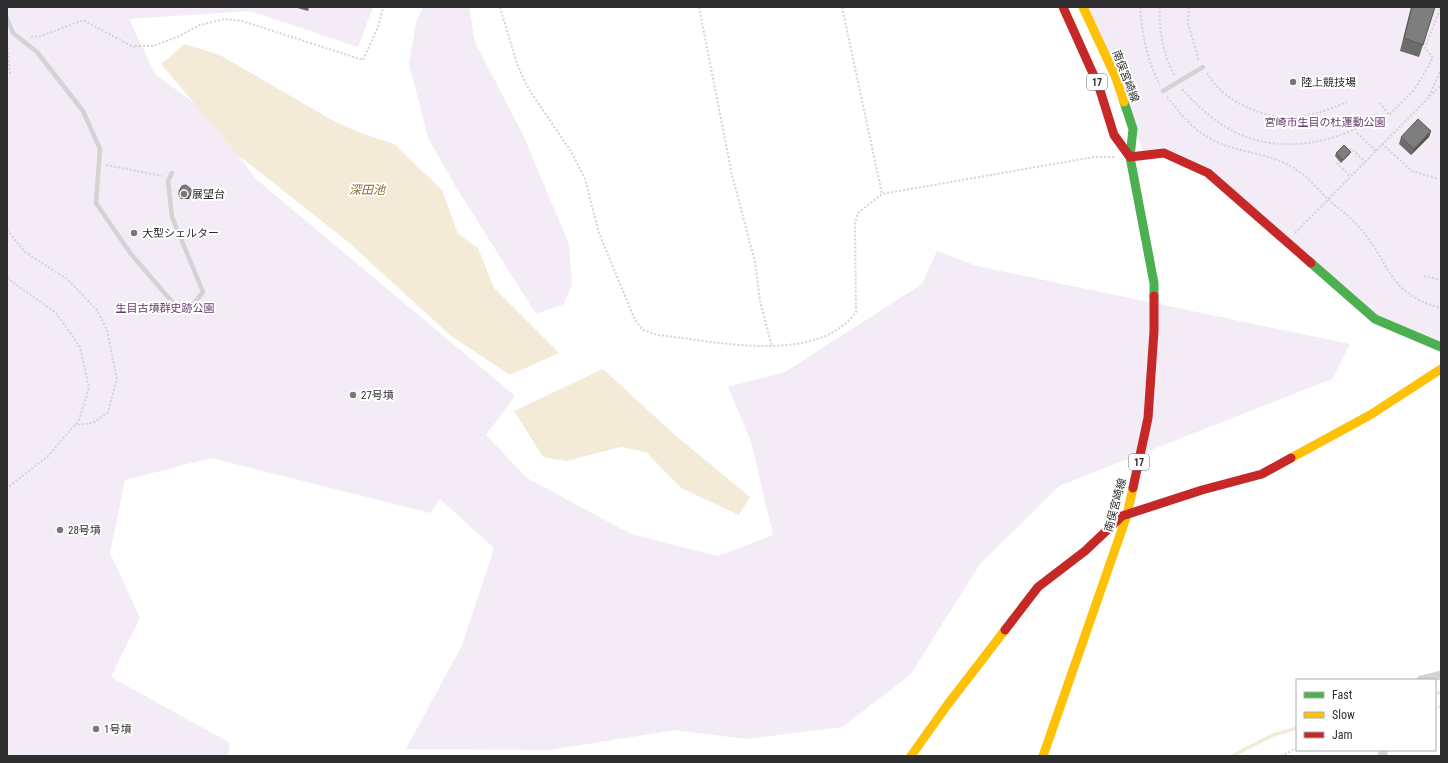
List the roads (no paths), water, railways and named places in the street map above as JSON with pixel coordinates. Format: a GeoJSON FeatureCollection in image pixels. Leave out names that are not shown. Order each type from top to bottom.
{"type":"FeatureCollection","features":[{"type":"Feature","properties":{"kind":"street","name":"南俣宮崎線"},"geometry":{"type":"LineString","coordinates":[[1063,7],[1100,87],[1114,135],[1130,156]]}},
{"type":"Feature","properties":{"kind":"street","name":"南俣宮崎線"},"geometry":{"type":"LineString","coordinates":[[1043,756],[1127,514],[1148,418],[1154,331],[1154,283],[1130,156],[1133,129],[1116,78],[1083,7]]}},
{"type":"Feature","properties":{"kind":"street"},"geometry":{"type":"LineString","coordinates":[[1130,156],[1164,153],[1208,173],[1375,319],[1441,347]]}},
{"type":"Feature","properties":{"kind":"street"},"geometry":{"type":"LineString","coordinates":[[911,756],[948,704],[1038,587],[1085,551],[1122,516],[1202,490],[1262,474],[1370,415],[1441,369]]}},
{"type":"Feature","properties":{"kind":"street"},"geometry":{"type":"LineString","coordinates":[[1425,679],[1440,675]]}},
{"type":"Feature","properties":{"kind":"lane"},"geometry":{"type":"LineString","coordinates":[[7,18],[13,33],[37,52],[83,111],[100,149],[96,202],[132,254],[174,304],[191,307],[203,292],[172,217],[168,181],[172,173]]}},
{"type":"Feature","properties":{"kind":"lane"},"geometry":{"type":"LineString","coordinates":[[1163,91],[1203,67]]}},
{"type":"Feature","properties":{"kind":"water","name":"深田池"},"geometry":{"type":"Polygon","coordinates":[[[185,44],[220,55],[332,120],[358,132],[394,144],[442,190],[458,234],[478,248],[494,288],[559,353],[510,375],[451,336],[347,241],[238,155],[161,64],[185,44]]]}},
{"type":"Feature","properties":{"kind":"water"},"geometry":{"type":"Polygon","coordinates":[[[603,369],[675,435],[750,497],[739,515],[681,488],[646,452],[621,447],[566,461],[543,457],[514,411],[603,369]]]}},
{"type":"Feature","properties":{"kind":"waterway"},"geometry":{"type":"LineString","coordinates":[[1436,694],[1441,692]]}},
{"type":"Feature","properties":{"kind":"waterway"},"geometry":{"type":"LineString","coordinates":[[1232,756],[1273,735],[1296,728]]}},
{"type":"Feature","properties":{"kind":"place","name":"陸上競技場"},"geometry":{"type":"Point","coordinates":[1293,82]}},
{"type":"Feature","properties":{"kind":"place","name":"展望台"},"geometry":{"type":"Point","coordinates":[184,194]}},
{"type":"Feature","properties":{"kind":"place","name":"大型シェルター"},"geometry":{"type":"Point","coordinates":[134,233]}},
{"type":"Feature","properties":{"kind":"place","name":"27号墳"},"geometry":{"type":"Point","coordinates":[353,395]}},
{"type":"Feature","properties":{"kind":"place","name":"28号墳"},"geometry":{"type":"Point","coordinates":[60,530]}},
{"type":"Feature","properties":{"kind":"place","name":"1号墳"},"geometry":{"type":"Point","coordinates":[96,729]}},
{"type":"Feature","properties":{"kind":"park label","name":"宮崎市生目の杜運動公園"},"geometry":{"type":"Point","coordinates":[1325,122]}},
{"type":"Feature","properties":{"kind":"park label","name":"生目古墳群史跡公園"},"geometry":{"type":"Point","coordinates":[165,308]}}]}
